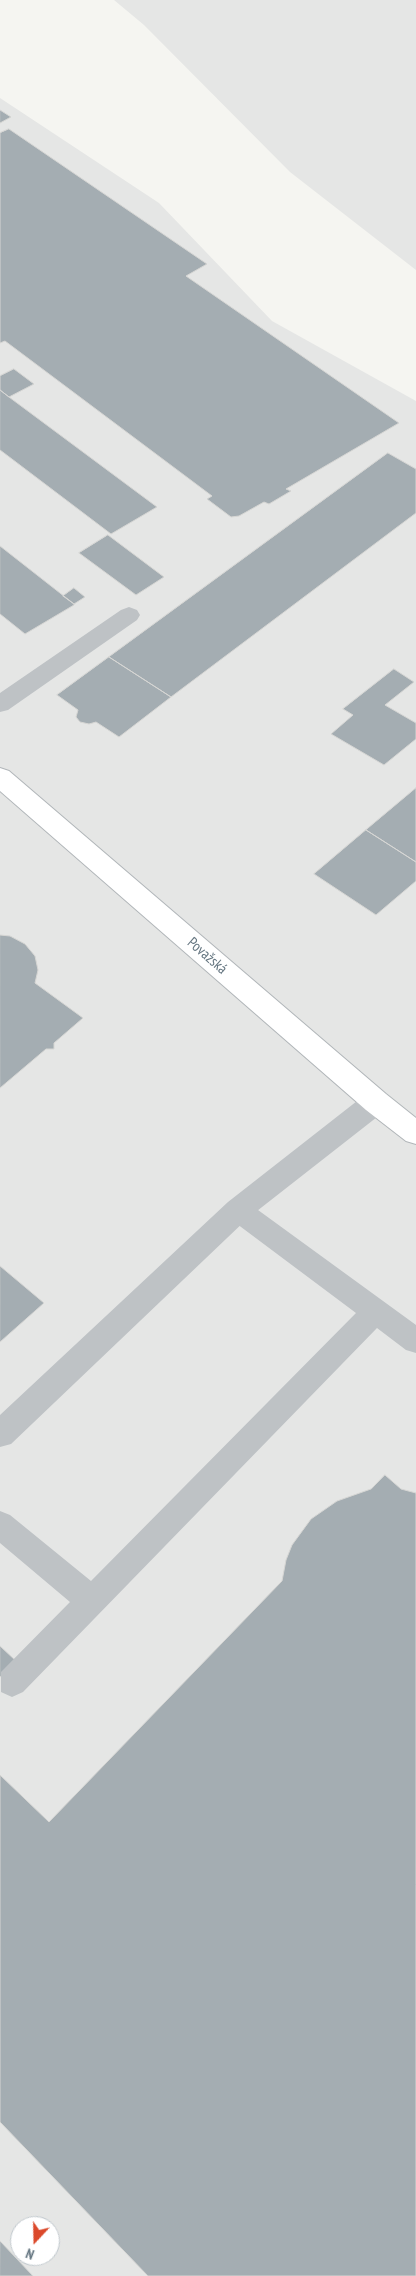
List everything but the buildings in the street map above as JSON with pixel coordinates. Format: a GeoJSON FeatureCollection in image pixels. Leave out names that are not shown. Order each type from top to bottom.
{"type":"FeatureCollection","features":[{"type":"Feature","properties":{"kind":"main road","name":"Považská"},"geometry":{"type":"LineString","coordinates":[[0,777],[376,1102],[416,1134]]}},
{"type":"Feature","properties":{"kind":"street"},"geometry":{"type":"LineString","coordinates":[[0,1434],[238,1210],[376,1102]]}},
{"type":"Feature","properties":{"kind":"lane"},"geometry":{"type":"LineString","coordinates":[[0,704],[129,615]]}},
{"type":"Feature","properties":{"kind":"lane"},"geometry":{"type":"LineString","coordinates":[[238,1210],[416,1341]]}},
{"type":"Feature","properties":{"kind":"lane"},"geometry":{"type":"LineString","coordinates":[[12,1682],[376,1311]]}},
{"type":"Feature","properties":{"kind":"lane"},"geometry":{"type":"LineString","coordinates":[[0,1525],[92,1601]]}},
{"type":"Feature","properties":{"kind":"shaded area"},"geometry":{"type":"Polygon","coordinates":[[[114,0],[416,0],[416,270],[290,172],[144,25],[114,0]]]}},
{"type":"Feature","properties":{"kind":"shaded area"},"geometry":{"type":"Polygon","coordinates":[[[0,98],[159,203],[272,321],[416,401],[416,2276],[0,2276],[0,98]]]}}]}
